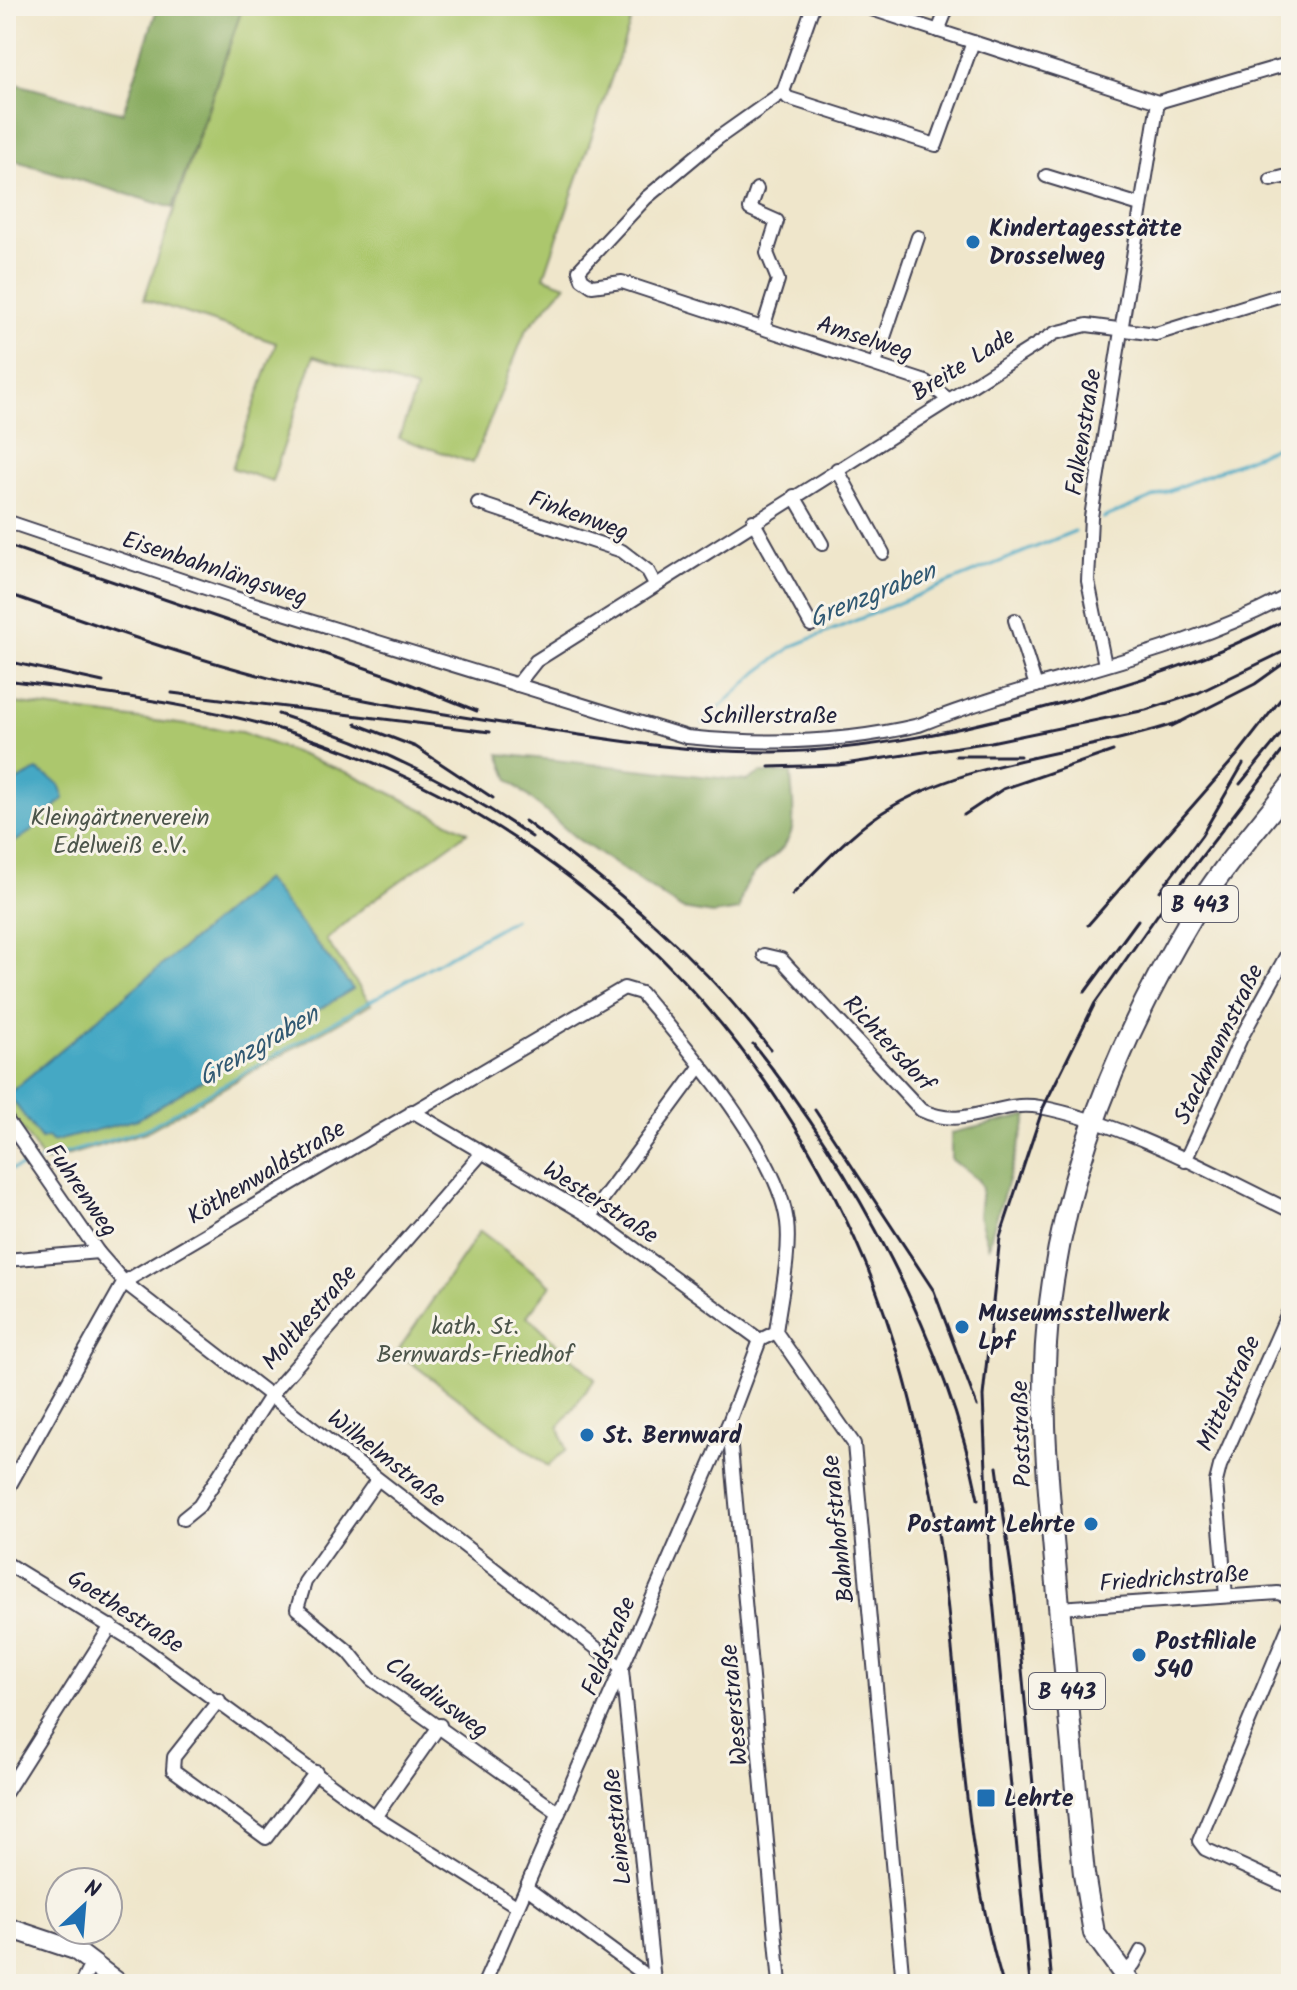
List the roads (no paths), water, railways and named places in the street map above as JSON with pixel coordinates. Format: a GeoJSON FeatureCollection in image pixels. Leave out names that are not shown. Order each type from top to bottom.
{"type":"FeatureCollection","features":[{"type":"Feature","properties":{"kind":"main road","name":"Poststraße"},"geometry":{"type":"LineString","coordinates":[[1126,1981],[1103,1950],[1090,1919],[1059,1608],[1047,1458],[1046,1341],[1060,1237],[1093,1121],[1129,1036],[1169,955],[1195,910],[1291,785]]}},
{"type":"Feature","properties":{"kind":"main road"},"geometry":{"type":"LineString","coordinates":[[6,1927],[75,1950],[120,1984]]}},
{"type":"Feature","properties":{"kind":"street"},"geometry":{"type":"LineString","coordinates":[[813,6],[783,92],[788,98],[936,145],[973,42]]}},
{"type":"Feature","properties":{"kind":"street"},"geometry":{"type":"LineString","coordinates":[[862,6],[1158,102],[1291,63]]}},
{"type":"Feature","properties":{"kind":"street"},"geometry":{"type":"LineString","coordinates":[[938,31],[948,6]]}},
{"type":"Feature","properties":{"kind":"street","name":"Amselweg"},"geometry":{"type":"LineString","coordinates":[[783,92],[718,138],[646,198],[579,270],[582,279],[592,286],[622,282],[875,364],[926,382],[948,399]]}},
{"type":"Feature","properties":{"kind":"street","name":"Falkenstraße"},"geometry":{"type":"LineString","coordinates":[[1105,665],[1091,612],[1088,549],[1158,102]]}},
{"type":"Feature","properties":{"kind":"street"},"geometry":{"type":"LineString","coordinates":[[1271,180],[1291,175]]}},
{"type":"Feature","properties":{"kind":"street"},"geometry":{"type":"LineString","coordinates":[[1046,176],[1140,205]]}},
{"type":"Feature","properties":{"kind":"street"},"geometry":{"type":"LineString","coordinates":[[757,189],[750,209],[777,221],[767,253],[778,280],[763,328]]}},
{"type":"Feature","properties":{"kind":"street"},"geometry":{"type":"LineString","coordinates":[[875,364],[918,237]]}},
{"type":"Feature","properties":{"kind":"street","name":"Breite Lade"},"geometry":{"type":"LineString","coordinates":[[517,685],[536,661],[753,521],[1055,333],[1087,325],[1156,334],[1291,292]]}},
{"type":"Feature","properties":{"kind":"street"},"geometry":{"type":"LineString","coordinates":[[837,469],[883,553]]}},
{"type":"Feature","properties":{"kind":"street"},"geometry":{"type":"LineString","coordinates":[[794,496],[822,544]]}},
{"type":"Feature","properties":{"kind":"street","name":"Finkenweg"},"geometry":{"type":"LineString","coordinates":[[478,503],[622,551],[648,571],[655,584]]}},
{"type":"Feature","properties":{"kind":"street","name":"Eisenbahnlängsweg"},"geometry":{"type":"LineString","coordinates":[[6,521],[412,653]]}},
{"type":"Feature","properties":{"kind":"street"},"geometry":{"type":"LineString","coordinates":[[753,521],[811,625]]}},
{"type":"Feature","properties":{"kind":"street","name":"Schillerstraße"},"geometry":{"type":"LineString","coordinates":[[412,653],[687,737],[733,742],[879,734],[919,725],[1036,686],[1185,643],[1234,624],[1291,594]]}},
{"type":"Feature","properties":{"kind":"street"},"geometry":{"type":"LineString","coordinates":[[1015,620],[1036,686]]}},
{"type":"Feature","properties":{"kind":"street","name":"Stackmannstraße"},"geometry":{"type":"LineString","coordinates":[[1185,1161],[1241,1038],[1291,947]]}},
{"type":"Feature","properties":{"kind":"street","name":"Richtersdorf"},"geometry":{"type":"LineString","coordinates":[[764,955],[781,959],[921,1110],[938,1118],[957,1120],[1025,1105],[1093,1121],[1291,1211]]}},
{"type":"Feature","properties":{"kind":"street","name":"Köthenwaldstraße"},"geometry":{"type":"LineString","coordinates":[[6,1492],[124,1282],[624,988],[641,993],[700,1067]]}},
{"type":"Feature","properties":{"kind":"street"},"geometry":{"type":"LineString","coordinates":[[590,1216],[700,1067],[758,1151],[783,1198],[788,1226],[776,1332],[760,1340]]}},
{"type":"Feature","properties":{"kind":"street","name":"Westerstraße"},"geometry":{"type":"LineString","coordinates":[[412,1111],[590,1216],[760,1340]]}},
{"type":"Feature","properties":{"kind":"street","name":"Fuhrenweg"},"geometry":{"type":"LineString","coordinates":[[6,1119],[98,1252],[124,1282]]}},
{"type":"Feature","properties":{"kind":"street","name":"Moltkestraße"},"geometry":{"type":"LineString","coordinates":[[183,1519],[199,1506],[270,1396],[481,1154]]}},
{"type":"Feature","properties":{"kind":"street"},"geometry":{"type":"LineString","coordinates":[[6,1260],[98,1252]]}},
{"type":"Feature","properties":{"kind":"street","name":"Wilhelmstraße"},"geometry":{"type":"LineString","coordinates":[[124,1282],[622,1668]]}},
{"type":"Feature","properties":{"kind":"street","name":"Mittelstraße"},"geometry":{"type":"LineString","coordinates":[[1226,1596],[1216,1482],[1291,1306]]}},
{"type":"Feature","properties":{"kind":"street","name":"Bahnhofstraße"},"geometry":{"type":"LineString","coordinates":[[776,1332],[854,1444],[903,1984]]}},
{"type":"Feature","properties":{"kind":"street","name":"Feldstraße"},"geometry":{"type":"LineString","coordinates":[[484,1984],[729,1422],[760,1340]]}},
{"type":"Feature","properties":{"kind":"street","name":"Weserstraße"},"geometry":{"type":"LineString","coordinates":[[729,1422],[780,1984]]}},
{"type":"Feature","properties":{"kind":"street","name":"Claudiusweg"},"geometry":{"type":"LineString","coordinates":[[377,1480],[321,1563],[314,1568],[297,1609],[349,1652],[371,1679],[440,1725],[559,1813]]}},
{"type":"Feature","properties":{"kind":"street","name":"Goethestraße"},"geometry":{"type":"LineString","coordinates":[[6,1563],[111,1626],[219,1700],[375,1817],[518,1907]]}},
{"type":"Feature","properties":{"kind":"street","name":"Friedrichstraße"},"geometry":{"type":"LineString","coordinates":[[1059,1608],[1278,1593],[1291,1598]]}},
{"type":"Feature","properties":{"kind":"street"},"geometry":{"type":"LineString","coordinates":[[1291,1621],[1199,1841],[1205,1849],[1291,1888]]}},
{"type":"Feature","properties":{"kind":"street"},"geometry":{"type":"LineString","coordinates":[[6,1792],[111,1626]]}},
{"type":"Feature","properties":{"kind":"street","name":"Leinestraße"},"geometry":{"type":"LineString","coordinates":[[622,1668],[656,1983]]}},
{"type":"Feature","properties":{"kind":"street"},"geometry":{"type":"LineString","coordinates":[[219,1700],[174,1757],[173,1770],[266,1838],[316,1772]]}},
{"type":"Feature","properties":{"kind":"street"},"geometry":{"type":"LineString","coordinates":[[375,1817],[440,1725]]}},
{"type":"Feature","properties":{"kind":"street"},"geometry":{"type":"LineString","coordinates":[[527,1888],[656,1983]]}},
{"type":"Feature","properties":{"kind":"street"},"geometry":{"type":"LineString","coordinates":[[1126,1981],[1141,1951]]}},
{"type":"Feature","properties":{"kind":"street"},"geometry":{"type":"LineString","coordinates":[[81,1984],[92,1962]]}},
{"type":"Feature","properties":{"kind":"water"},"geometry":{"type":"Polygon","coordinates":[[[37,770],[59,784],[64,798],[41,822],[36,817],[33,830],[12,844],[6,842],[6,786],[37,770]]]}},
{"type":"Feature","properties":{"kind":"water"},"geometry":{"type":"Polygon","coordinates":[[[265,879],[353,989],[138,1119],[53,1142],[48,1137],[41,1139],[8,1094],[265,879]]]}},
{"type":"Feature","properties":{"kind":"waterway","name":"Grenzgraben"},"geometry":{"type":"LineString","coordinates":[[1103,518],[1291,441]]}},
{"type":"Feature","properties":{"kind":"waterway","name":"Grenzgraben"},"geometry":{"type":"LineString","coordinates":[[703,723],[758,672],[793,646],[1075,531]]}},
{"type":"Feature","properties":{"kind":"waterway","name":"Grenzgraben"},"geometry":{"type":"LineString","coordinates":[[40,1161],[144,1130],[514,919]]}},
{"type":"Feature","properties":{"kind":"waterway","name":"Grenzgraben"},"geometry":{"type":"LineString","coordinates":[[6,1171],[33,1163]]}},
{"type":"Feature","properties":{"kind":"railway"},"geometry":{"type":"LineString","coordinates":[[6,545],[395,678],[477,711]]}},
{"type":"Feature","properties":{"kind":"railway"},"geometry":{"type":"LineString","coordinates":[[6,593],[219,664],[350,697],[615,740],[741,752],[846,748],[918,737],[990,721],[1091,695],[1179,666],[1236,644],[1291,617]]}},
{"type":"Feature","properties":{"kind":"railway"},"geometry":{"type":"LineString","coordinates":[[769,767],[838,765],[991,742],[1146,710],[1198,693],[1291,648]]}},
{"type":"Feature","properties":{"kind":"railway"},"geometry":{"type":"LineString","coordinates":[[1172,726],[1255,684],[1290,659]]}},
{"type":"Feature","properties":{"kind":"railway"},"geometry":{"type":"LineString","coordinates":[[6,661],[103,682]]}},
{"type":"Feature","properties":{"kind":"railway"},"geometry":{"type":"LineString","coordinates":[[6,680],[152,701],[225,715],[296,734],[391,770],[479,816],[562,872],[638,936],[707,1007],[768,1086],[821,1171],[865,1262],[886,1318],[911,1405],[941,1553],[976,1863],[987,1924],[1003,1984]]}},
{"type":"Feature","properties":{"kind":"railway"},"geometry":{"type":"LineString","coordinates":[[1088,925],[1238,754],[1291,686]]}},
{"type":"Feature","properties":{"kind":"railway"},"geometry":{"type":"LineString","coordinates":[[172,693],[490,732]]}},
{"type":"Feature","properties":{"kind":"railway"},"geometry":{"type":"LineString","coordinates":[[278,714],[346,738],[410,766],[472,799],[532,837]]}},
{"type":"Feature","properties":{"kind":"railway"},"geometry":{"type":"LineString","coordinates":[[792,895],[865,825],[893,806],[926,790],[997,766],[1180,722]]}},
{"type":"Feature","properties":{"kind":"railway"},"geometry":{"type":"LineString","coordinates":[[1240,784],[1291,722]]}},
{"type":"Feature","properties":{"kind":"railway"},"geometry":{"type":"LineString","coordinates":[[356,724],[416,747],[493,798]]}},
{"type":"Feature","properties":{"kind":"railway"},"geometry":{"type":"LineString","coordinates":[[1030,1984],[990,1569],[983,1396],[1000,1237],[1043,1108],[1095,1003],[1163,907],[1291,740]]}},
{"type":"Feature","properties":{"kind":"railway"},"geometry":{"type":"LineString","coordinates":[[964,815],[1003,789],[1113,751]]}},
{"type":"Feature","properties":{"kind":"railway"},"geometry":{"type":"LineString","coordinates":[[956,756],[1020,756]]}},
{"type":"Feature","properties":{"kind":"railway"},"geometry":{"type":"LineString","coordinates":[[1160,891],[1202,835],[1243,764]]}},
{"type":"Feature","properties":{"kind":"railway"},"geometry":{"type":"LineString","coordinates":[[525,821],[656,926],[716,984],[770,1049]]}},
{"type":"Feature","properties":{"kind":"railway"},"geometry":{"type":"LineString","coordinates":[[1085,992],[1138,920]]}},
{"type":"Feature","properties":{"kind":"railway"},"geometry":{"type":"LineString","coordinates":[[753,1044],[826,1145],[891,1260],[920,1319],[944,1380],[964,1440],[978,1499]]}},
{"type":"Feature","properties":{"kind":"railway"},"geometry":{"type":"LineString","coordinates":[[815,1110],[934,1291],[977,1406]]}},
{"type":"Feature","properties":{"kind":"railway"},"geometry":{"type":"LineString","coordinates":[[997,1467],[1015,1596],[1052,1984]]}},
{"type":"Feature","properties":{"kind":"place","name":"Kindertagesstätte Drosselweg"},"geometry":{"type":"Point","coordinates":[973,242]}},
{"type":"Feature","properties":{"kind":"place","name":"Museumsstellwerk Lpf"},"geometry":{"type":"Point","coordinates":[962,1327]}},
{"type":"Feature","properties":{"kind":"place","name":"St. Bernward"},"geometry":{"type":"Point","coordinates":[587,1435]}},
{"type":"Feature","properties":{"kind":"place","name":"Postamt Lehrte"},"geometry":{"type":"Point","coordinates":[1091,1524]}},
{"type":"Feature","properties":{"kind":"place","name":"Postfiliale 540"},"geometry":{"type":"Point","coordinates":[1139,1655]}},
{"type":"Feature","properties":{"kind":"place","name":"Lehrte"},"geometry":{"type":"Point","coordinates":[986,1798]}},
{"type":"Feature","properties":{"kind":"park label","name":"Kleingärtnerverein Edelweiß e.V."},"geometry":{"type":"Point","coordinates":[120,831]}},
{"type":"Feature","properties":{"kind":"park label","name":"kath. St. Bernwards-Friedhof"},"geometry":{"type":"Point","coordinates":[475,1340]}}]}
